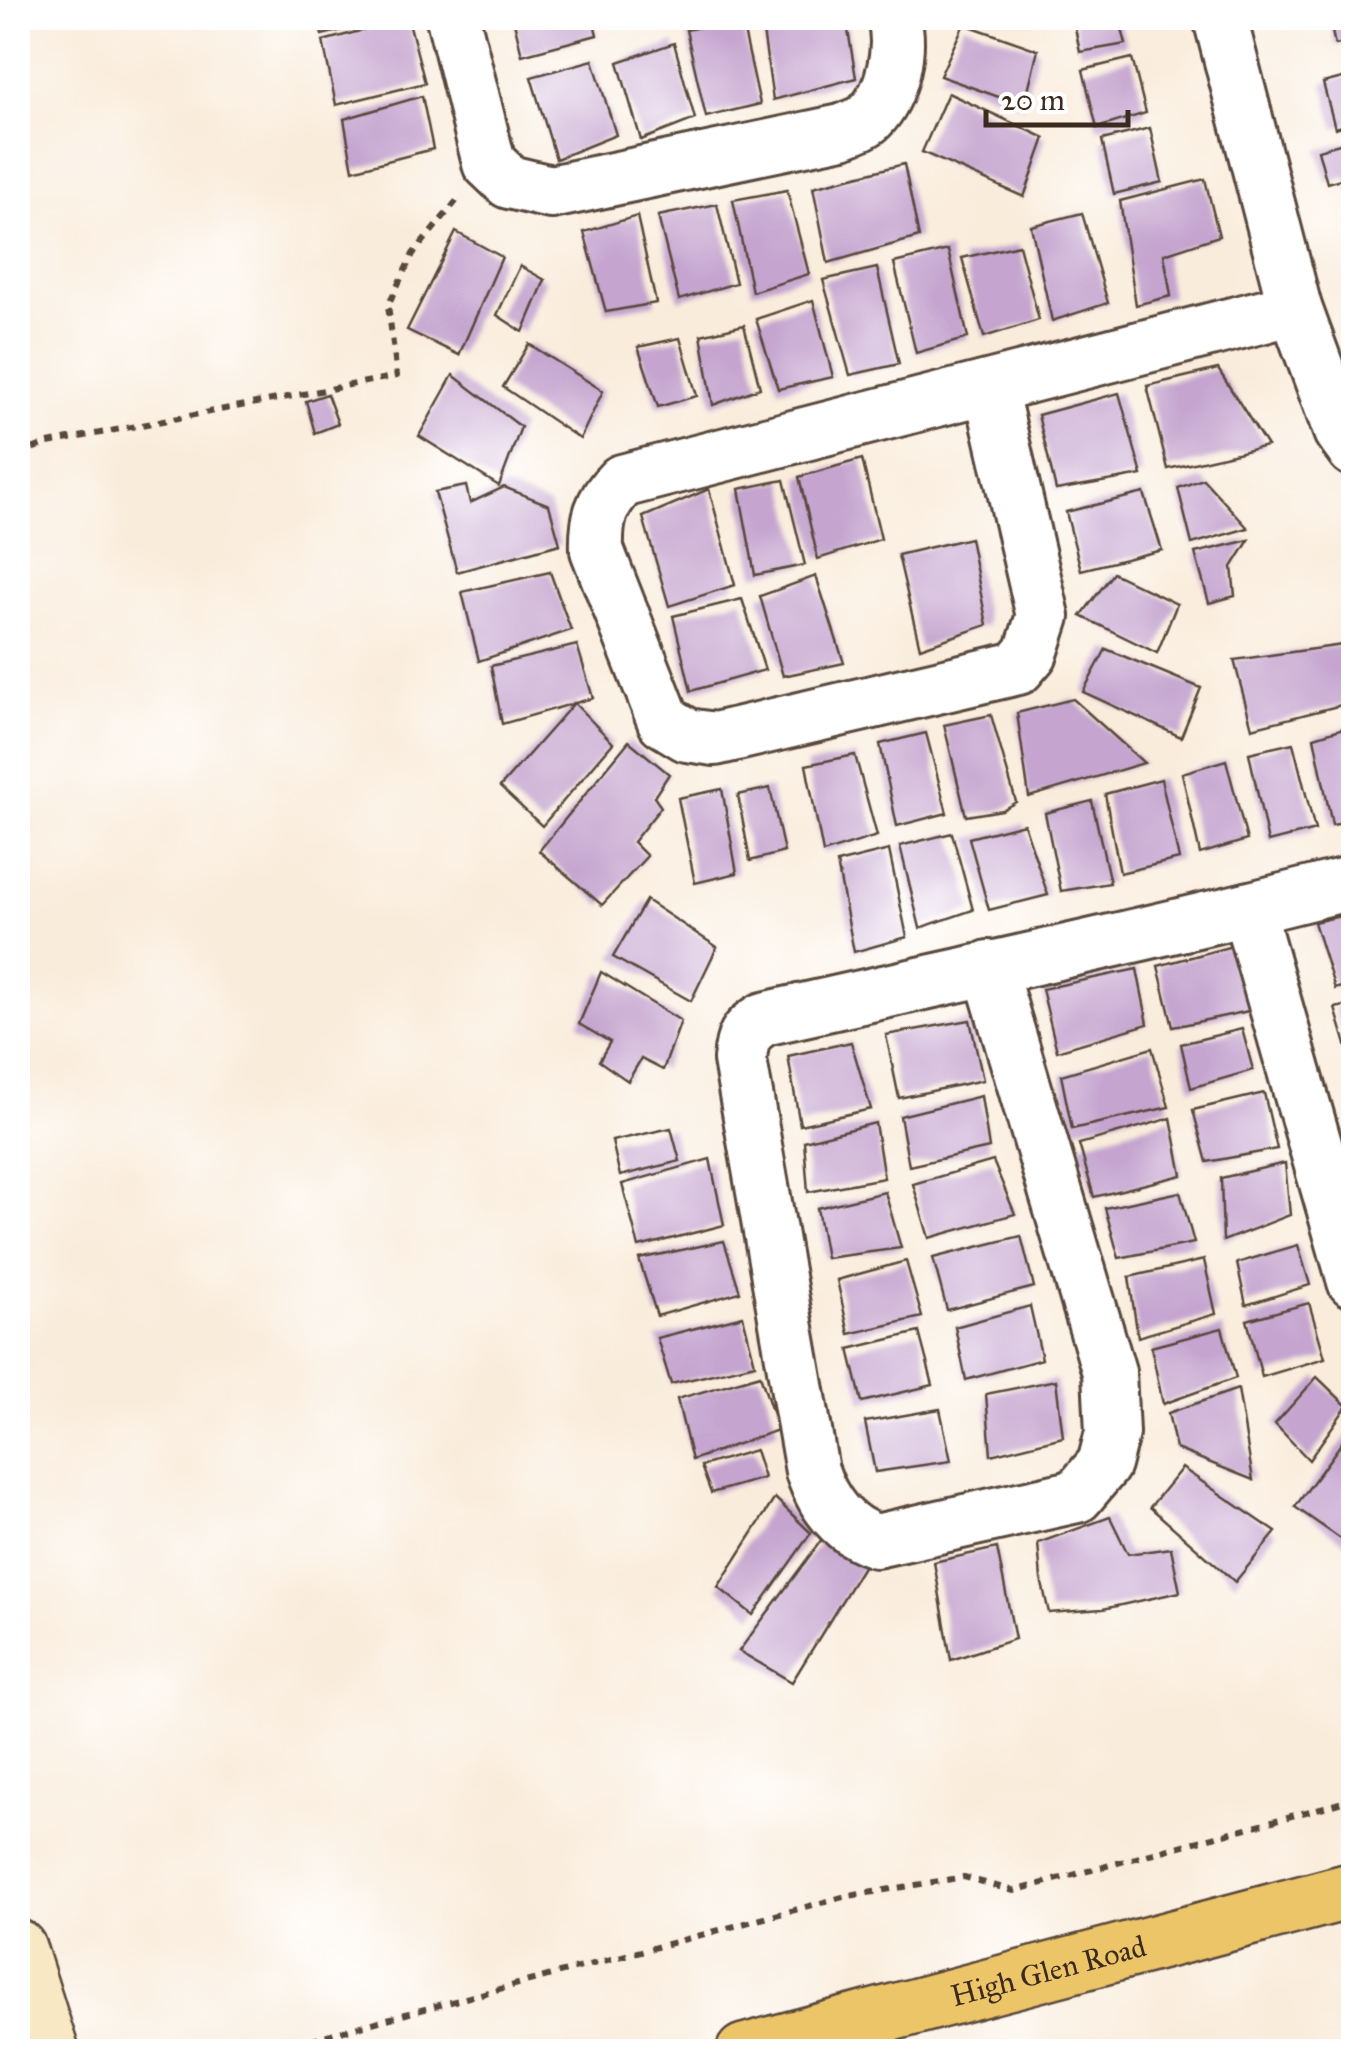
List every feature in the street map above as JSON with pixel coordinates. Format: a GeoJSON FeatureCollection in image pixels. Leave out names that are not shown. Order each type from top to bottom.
{"type":"FeatureCollection","features":[{"type":"Feature","properties":{"kind":"main road","name":"High Glen Road"},"geometry":{"type":"LineString","coordinates":[[744,2052],[1354,1890]]}},
{"type":"Feature","properties":{"kind":"street"},"geometry":{"type":"LineString","coordinates":[[453,18],[489,163],[509,182],[551,192],[842,131],[868,119],[886,95],[895,62],[894,18]]}},
{"type":"Feature","properties":{"kind":"street"},"geometry":{"type":"LineString","coordinates":[[1220,18],[1295,308],[1340,431],[1354,450]]}},
{"type":"Feature","properties":{"kind":"street"},"geometry":{"type":"LineString","coordinates":[[990,387],[1044,616],[1031,653],[1018,668],[716,739],[686,735],[664,721],[598,550],[596,521],[607,496],[622,481],[1295,308]]}},
{"type":"Feature","properties":{"kind":"street"},"geometry":{"type":"LineString","coordinates":[[989,968],[1108,1372],[1112,1433],[1104,1464],[1077,1496],[876,1542],[856,1535],[837,1516],[820,1495],[812,1470],[740,1060],[748,1028],[764,1018],[1354,882]]}},
{"type":"Feature","properties":{"kind":"street"},"geometry":{"type":"LineString","coordinates":[[1248,909],[1354,1281]]}},
{"type":"Feature","properties":{"kind":"street"},"geometry":{"type":"LineString","coordinates":[[18,1948],[51,2052]]}},
{"type":"Feature","properties":{"kind":"path"},"geometry":{"type":"LineString","coordinates":[[18,454],[48,442],[396,376],[388,305],[413,254],[489,163]]}},
{"type":"Feature","properties":{"kind":"path"},"geometry":{"type":"LineString","coordinates":[[264,2052],[844,1898],[964,1876],[1014,1891],[1354,1800]]}},
{"type":"Feature","properties":{"kind":"building"},"geometry":{"type":"Polygon","coordinates":[[[317,18],[373,18],[374,22],[322,35],[317,18]]]}},
{"type":"Feature","properties":{"kind":"building"},"geometry":{"type":"Polygon","coordinates":[[[408,18],[425,83],[336,105],[323,41],[408,18]]]}},
{"type":"Feature","properties":{"kind":"building"},"geometry":{"type":"Polygon","coordinates":[[[513,18],[593,18],[597,35],[522,55],[513,18]]]}},
{"type":"Feature","properties":{"kind":"building"},"geometry":{"type":"Polygon","coordinates":[[[741,18],[760,104],[706,117],[686,30],[741,18]]]}},
{"type":"Feature","properties":{"kind":"building"},"geometry":{"type":"Polygon","coordinates":[[[761,18],[846,18],[856,78],[773,100],[761,18]]]}},
{"type":"Feature","properties":{"kind":"building"},"geometry":{"type":"Polygon","coordinates":[[[1073,18],[1119,18],[1126,44],[1080,52],[1073,18]]]}},
{"type":"Feature","properties":{"kind":"building"},"geometry":{"type":"Polygon","coordinates":[[[1329,18],[1354,18],[1354,41],[1335,45],[1329,18]]]}},
{"type":"Feature","properties":{"kind":"building"},"geometry":{"type":"Polygon","coordinates":[[[964,24],[1038,50],[1024,106],[940,76],[964,24]]]}},
{"type":"Feature","properties":{"kind":"building"},"geometry":{"type":"Polygon","coordinates":[[[674,43],[695,119],[641,140],[618,62],[674,43]]]}},
{"type":"Feature","properties":{"kind":"building"},"geometry":{"type":"Polygon","coordinates":[[[1132,58],[1146,113],[1097,128],[1083,70],[1132,58]]]}},
{"type":"Feature","properties":{"kind":"building"},"geometry":{"type":"Polygon","coordinates":[[[593,60],[616,135],[556,159],[531,77],[593,60]]]}},
{"type":"Feature","properties":{"kind":"building"},"geometry":{"type":"Polygon","coordinates":[[[1354,75],[1354,123],[1335,128],[1323,83],[1354,75]]]}},
{"type":"Feature","properties":{"kind":"building"},"geometry":{"type":"Polygon","coordinates":[[[948,93],[1045,138],[1024,197],[922,152],[948,93]]]}},
{"type":"Feature","properties":{"kind":"building"},"geometry":{"type":"Polygon","coordinates":[[[422,96],[433,149],[353,170],[344,119],[422,96]]]}},
{"type":"Feature","properties":{"kind":"building"},"geometry":{"type":"Polygon","coordinates":[[[1150,128],[1162,182],[1114,194],[1102,140],[1150,128]]]}},
{"type":"Feature","properties":{"kind":"building"},"geometry":{"type":"Polygon","coordinates":[[[1354,140],[1352,196],[1347,177],[1327,183],[1318,150],[1354,140]]]}},
{"type":"Feature","properties":{"kind":"building"},"geometry":{"type":"Polygon","coordinates":[[[904,164],[919,237],[828,263],[813,187],[904,164]]]}},
{"type":"Feature","properties":{"kind":"building"},"geometry":{"type":"Polygon","coordinates":[[[1205,179],[1219,236],[1164,254],[1171,296],[1136,305],[1120,201],[1205,179]]]}},
{"type":"Feature","properties":{"kind":"building"},"geometry":{"type":"Polygon","coordinates":[[[787,190],[809,274],[752,292],[733,200],[787,190]]]}},
{"type":"Feature","properties":{"kind":"building"},"geometry":{"type":"Polygon","coordinates":[[[717,204],[736,283],[679,300],[658,216],[717,204]]]}},
{"type":"Feature","properties":{"kind":"building"},"geometry":{"type":"Polygon","coordinates":[[[1082,213],[1108,303],[1052,321],[1031,226],[1082,213]]]}},
{"type":"Feature","properties":{"kind":"building"},"geometry":{"type":"Polygon","coordinates":[[[637,216],[656,303],[606,312],[584,232],[637,216]]]}},
{"type":"Feature","properties":{"kind":"building"},"geometry":{"type":"Polygon","coordinates":[[[456,232],[502,257],[459,355],[407,330],[456,232]]]}},
{"type":"Feature","properties":{"kind":"building"},"geometry":{"type":"Polygon","coordinates":[[[1019,245],[1039,320],[984,337],[962,258],[1019,245]]]}},
{"type":"Feature","properties":{"kind":"building"},"geometry":{"type":"Polygon","coordinates":[[[948,250],[968,338],[916,353],[894,263],[948,250]]]}},
{"type":"Feature","properties":{"kind":"building"},"geometry":{"type":"Polygon","coordinates":[[[520,266],[545,280],[523,332],[497,315],[520,266]]]}},
{"type":"Feature","properties":{"kind":"building"},"geometry":{"type":"Polygon","coordinates":[[[877,268],[899,364],[850,375],[823,280],[877,268]]]}},
{"type":"Feature","properties":{"kind":"building"},"geometry":{"type":"Polygon","coordinates":[[[813,300],[833,377],[778,389],[756,319],[813,300]]]}},
{"type":"Feature","properties":{"kind":"building"},"geometry":{"type":"Polygon","coordinates":[[[744,325],[760,388],[713,405],[701,335],[744,325]]]}},
{"type":"Feature","properties":{"kind":"building"},"geometry":{"type":"Polygon","coordinates":[[[680,338],[697,396],[658,407],[638,347],[680,338]]]}},
{"type":"Feature","properties":{"kind":"building"},"geometry":{"type":"Polygon","coordinates":[[[529,344],[603,391],[580,439],[503,387],[529,344]]]}},
{"type":"Feature","properties":{"kind":"building"},"geometry":{"type":"Polygon","coordinates":[[[1218,369],[1267,446],[1168,469],[1147,386],[1218,369]]]}},
{"type":"Feature","properties":{"kind":"building"},"geometry":{"type":"Polygon","coordinates":[[[453,375],[521,427],[499,486],[419,436],[453,375]]]}},
{"type":"Feature","properties":{"kind":"building"},"geometry":{"type":"Polygon","coordinates":[[[1119,393],[1142,475],[1056,490],[1038,415],[1119,393]]]}},
{"type":"Feature","properties":{"kind":"building"},"geometry":{"type":"Polygon","coordinates":[[[327,394],[338,424],[315,433],[306,401],[327,394]]]}},
{"type":"Feature","properties":{"kind":"building"},"geometry":{"type":"Polygon","coordinates":[[[862,459],[881,539],[818,559],[799,477],[862,459]]]}},
{"type":"Feature","properties":{"kind":"building"},"geometry":{"type":"Polygon","coordinates":[[[1203,479],[1248,528],[1192,544],[1178,488],[1203,479]]]}},
{"type":"Feature","properties":{"kind":"building"},"geometry":{"type":"Polygon","coordinates":[[[784,480],[805,565],[755,575],[739,489],[784,480]]]}},
{"type":"Feature","properties":{"kind":"building"},"geometry":{"type":"Polygon","coordinates":[[[466,486],[470,503],[504,487],[549,505],[560,544],[457,572],[435,492],[466,486]]]}},
{"type":"Feature","properties":{"kind":"building"},"geometry":{"type":"Polygon","coordinates":[[[709,489],[735,585],[669,606],[643,517],[709,489]]]}},
{"type":"Feature","properties":{"kind":"building"},"geometry":{"type":"Polygon","coordinates":[[[1144,493],[1162,550],[1081,570],[1066,512],[1144,493]]]}},
{"type":"Feature","properties":{"kind":"building"},"geometry":{"type":"Polygon","coordinates":[[[970,538],[987,625],[920,648],[898,555],[970,538]]]}},
{"type":"Feature","properties":{"kind":"building"},"geometry":{"type":"Polygon","coordinates":[[[1249,540],[1232,567],[1235,596],[1209,603],[1195,553],[1249,540]]]}},
{"type":"Feature","properties":{"kind":"building"},"geometry":{"type":"Polygon","coordinates":[[[550,572],[571,630],[479,661],[462,592],[550,572]]]}},
{"type":"Feature","properties":{"kind":"building"},"geometry":{"type":"Polygon","coordinates":[[[1113,573],[1177,604],[1157,653],[1081,616],[1113,573]]]}},
{"type":"Feature","properties":{"kind":"building"},"geometry":{"type":"Polygon","coordinates":[[[816,576],[844,663],[783,676],[760,596],[816,576]]]}},
{"type":"Feature","properties":{"kind":"building"},"geometry":{"type":"Polygon","coordinates":[[[742,599],[765,670],[691,691],[673,616],[742,599]]]}},
{"type":"Feature","properties":{"kind":"building"},"geometry":{"type":"Polygon","coordinates":[[[577,645],[593,698],[502,724],[491,666],[577,645]]]}},
{"type":"Feature","properties":{"kind":"building"},"geometry":{"type":"Polygon","coordinates":[[[1343,645],[1353,702],[1252,728],[1234,660],[1343,645]]]}},
{"type":"Feature","properties":{"kind":"building"},"geometry":{"type":"Polygon","coordinates":[[[1106,649],[1201,688],[1181,737],[1083,692],[1106,649]]]}},
{"type":"Feature","properties":{"kind":"building"},"geometry":{"type":"Polygon","coordinates":[[[1073,699],[1144,763],[1029,797],[1017,713],[1073,699]]]}},
{"type":"Feature","properties":{"kind":"building"},"geometry":{"type":"Polygon","coordinates":[[[574,703],[613,743],[542,826],[500,787],[574,703]]]}},
{"type":"Feature","properties":{"kind":"building"},"geometry":{"type":"Polygon","coordinates":[[[991,715],[1016,802],[1002,810],[966,816],[944,725],[991,715]]]}},
{"type":"Feature","properties":{"kind":"building"},"geometry":{"type":"Polygon","coordinates":[[[1354,725],[1354,821],[1332,825],[1314,737],[1354,725]]]}},
{"type":"Feature","properties":{"kind":"building"},"geometry":{"type":"Polygon","coordinates":[[[926,733],[947,813],[897,826],[880,744],[926,733]]]}},
{"type":"Feature","properties":{"kind":"building"},"geometry":{"type":"Polygon","coordinates":[[[629,741],[669,774],[654,797],[661,807],[633,842],[647,856],[602,905],[539,851],[629,741]]]}},
{"type":"Feature","properties":{"kind":"building"},"geometry":{"type":"Polygon","coordinates":[[[1293,743],[1315,830],[1268,842],[1249,753],[1293,743]]]}},
{"type":"Feature","properties":{"kind":"building"},"geometry":{"type":"Polygon","coordinates":[[[855,755],[877,836],[823,853],[806,765],[855,755]]]}},
{"type":"Feature","properties":{"kind":"building"},"geometry":{"type":"Polygon","coordinates":[[[1226,760],[1247,840],[1200,854],[1182,773],[1226,760]]]}},
{"type":"Feature","properties":{"kind":"building"},"geometry":{"type":"Polygon","coordinates":[[[1161,779],[1179,859],[1120,873],[1105,794],[1161,779]]]}},
{"type":"Feature","properties":{"kind":"building"},"geometry":{"type":"Polygon","coordinates":[[[770,788],[784,852],[750,861],[738,795],[770,788]]]}},
{"type":"Feature","properties":{"kind":"building"},"geometry":{"type":"Polygon","coordinates":[[[722,789],[737,873],[695,883],[678,798],[722,789]]]}},
{"type":"Feature","properties":{"kind":"building"},"geometry":{"type":"Polygon","coordinates":[[[1092,801],[1110,883],[1061,891],[1045,813],[1092,801]]]}},
{"type":"Feature","properties":{"kind":"building"},"geometry":{"type":"Polygon","coordinates":[[[1024,824],[1048,895],[989,910],[969,838],[1024,824]]]}},
{"type":"Feature","properties":{"kind":"building"},"geometry":{"type":"Polygon","coordinates":[[[952,833],[973,910],[920,928],[900,846],[952,833]]]}},
{"type":"Feature","properties":{"kind":"building"},"geometry":{"type":"Polygon","coordinates":[[[889,850],[907,937],[854,952],[837,863],[889,850]]]}},
{"type":"Feature","properties":{"kind":"building"},"geometry":{"type":"Polygon","coordinates":[[[646,900],[717,947],[691,1001],[613,957],[646,900]]]}},
{"type":"Feature","properties":{"kind":"building"},"geometry":{"type":"Polygon","coordinates":[[[1354,913],[1354,983],[1335,989],[1314,922],[1354,913]]]}},
{"type":"Feature","properties":{"kind":"building"},"geometry":{"type":"Polygon","coordinates":[[[1236,945],[1258,1009],[1173,1027],[1158,966],[1236,945]]]}},
{"type":"Feature","properties":{"kind":"building"},"geometry":{"type":"Polygon","coordinates":[[[1137,969],[1148,1024],[1057,1051],[1042,989],[1137,969]]]}},
{"type":"Feature","properties":{"kind":"building"},"geometry":{"type":"Polygon","coordinates":[[[601,972],[681,1021],[663,1070],[641,1059],[628,1081],[599,1061],[610,1042],[579,1024],[601,972]]]}},
{"type":"Feature","properties":{"kind":"building"},"geometry":{"type":"Polygon","coordinates":[[[1354,1004],[1354,1057],[1350,1058],[1335,1008],[1354,1004]]]}},
{"type":"Feature","properties":{"kind":"building"},"geometry":{"type":"Polygon","coordinates":[[[970,1020],[983,1080],[899,1098],[886,1035],[970,1020]]]}},
{"type":"Feature","properties":{"kind":"building"},"geometry":{"type":"Polygon","coordinates":[[[1242,1029],[1253,1070],[1191,1088],[1181,1044],[1242,1029]]]}},
{"type":"Feature","properties":{"kind":"building"},"geometry":{"type":"Polygon","coordinates":[[[851,1042],[871,1109],[800,1125],[788,1056],[851,1042]]]}},
{"type":"Feature","properties":{"kind":"building"},"geometry":{"type":"Polygon","coordinates":[[[1152,1048],[1169,1107],[1072,1129],[1061,1075],[1152,1048]]]}},
{"type":"Feature","properties":{"kind":"building"},"geometry":{"type":"Polygon","coordinates":[[[1264,1093],[1277,1149],[1207,1162],[1193,1110],[1264,1093]]]}},
{"type":"Feature","properties":{"kind":"building"},"geometry":{"type":"Polygon","coordinates":[[[981,1096],[989,1148],[909,1166],[900,1116],[981,1096]]]}},
{"type":"Feature","properties":{"kind":"building"},"geometry":{"type":"Polygon","coordinates":[[[1171,1118],[1182,1175],[1094,1197],[1079,1144],[1171,1118]]]}},
{"type":"Feature","properties":{"kind":"building"},"geometry":{"type":"Polygon","coordinates":[[[875,1123],[884,1178],[808,1192],[804,1141],[875,1123]]]}},
{"type":"Feature","properties":{"kind":"building"},"geometry":{"type":"Polygon","coordinates":[[[671,1128],[680,1161],[620,1176],[612,1141],[671,1128]]]}},
{"type":"Feature","properties":{"kind":"building"},"geometry":{"type":"Polygon","coordinates":[[[710,1159],[724,1225],[639,1247],[622,1184],[710,1159]]]}},
{"type":"Feature","properties":{"kind":"building"},"geometry":{"type":"Polygon","coordinates":[[[993,1161],[1015,1214],[929,1238],[913,1184],[993,1161]]]}},
{"type":"Feature","properties":{"kind":"building"},"geometry":{"type":"Polygon","coordinates":[[[1285,1163],[1290,1215],[1223,1241],[1221,1178],[1285,1163]]]}},
{"type":"Feature","properties":{"kind":"building"},"geometry":{"type":"Polygon","coordinates":[[[885,1192],[901,1248],[826,1258],[817,1208],[885,1192]]]}},
{"type":"Feature","properties":{"kind":"building"},"geometry":{"type":"Polygon","coordinates":[[[1180,1192],[1194,1243],[1119,1258],[1105,1208],[1180,1192]]]}},
{"type":"Feature","properties":{"kind":"building"},"geometry":{"type":"Polygon","coordinates":[[[1021,1236],[1034,1287],[947,1310],[933,1258],[1021,1236]]]}},
{"type":"Feature","properties":{"kind":"building"},"geometry":{"type":"Polygon","coordinates":[[[724,1241],[740,1292],[657,1316],[639,1259],[724,1241]]]}},
{"type":"Feature","properties":{"kind":"building"},"geometry":{"type":"Polygon","coordinates":[[[1298,1245],[1310,1285],[1246,1305],[1237,1263],[1298,1245]]]}},
{"type":"Feature","properties":{"kind":"building"},"geometry":{"type":"Polygon","coordinates":[[[1204,1260],[1216,1314],[1138,1337],[1129,1277],[1204,1260]]]}},
{"type":"Feature","properties":{"kind":"building"},"geometry":{"type":"Polygon","coordinates":[[[906,1261],[922,1317],[849,1334],[837,1280],[906,1261]]]}},
{"type":"Feature","properties":{"kind":"building"},"geometry":{"type":"Polygon","coordinates":[[[1309,1303],[1325,1358],[1262,1377],[1247,1320],[1309,1303]]]}},
{"type":"Feature","properties":{"kind":"building"},"geometry":{"type":"Polygon","coordinates":[[[1030,1306],[1042,1359],[966,1380],[955,1327],[1030,1306]]]}},
{"type":"Feature","properties":{"kind":"building"},"geometry":{"type":"Polygon","coordinates":[[[743,1316],[755,1364],[671,1384],[657,1338],[743,1316]]]}},
{"type":"Feature","properties":{"kind":"building"},"geometry":{"type":"Polygon","coordinates":[[[1222,1328],[1236,1378],[1163,1404],[1151,1347],[1222,1328]]]}},
{"type":"Feature","properties":{"kind":"building"},"geometry":{"type":"Polygon","coordinates":[[[919,1332],[933,1385],[862,1402],[849,1349],[919,1332]]]}},
{"type":"Feature","properties":{"kind":"building"},"geometry":{"type":"Polygon","coordinates":[[[760,1375],[778,1430],[692,1460],[677,1399],[760,1375]]]}},
{"type":"Feature","properties":{"kind":"building"},"geometry":{"type":"Polygon","coordinates":[[[1317,1377],[1347,1406],[1309,1460],[1275,1424],[1317,1377]]]}},
{"type":"Feature","properties":{"kind":"building"},"geometry":{"type":"Polygon","coordinates":[[[1056,1380],[1063,1437],[991,1455],[986,1394],[1056,1380]]]}},
{"type":"Feature","properties":{"kind":"building"},"geometry":{"type":"Polygon","coordinates":[[[1238,1389],[1253,1480],[1176,1449],[1168,1413],[1238,1389]]]}},
{"type":"Feature","properties":{"kind":"building"},"geometry":{"type":"Polygon","coordinates":[[[940,1409],[951,1461],[875,1472],[865,1422],[940,1409]]]}},
{"type":"Feature","properties":{"kind":"building"},"geometry":{"type":"Polygon","coordinates":[[[1354,1426],[1354,1534],[1348,1544],[1295,1507],[1354,1426]]]}},
{"type":"Feature","properties":{"kind":"building"},"geometry":{"type":"Polygon","coordinates":[[[755,1450],[764,1478],[711,1493],[701,1466],[755,1450]]]}},
{"type":"Feature","properties":{"kind":"building"},"geometry":{"type":"Polygon","coordinates":[[[1182,1468],[1276,1532],[1235,1582],[1150,1507],[1182,1468]]]}},
{"type":"Feature","properties":{"kind":"building"},"geometry":{"type":"Polygon","coordinates":[[[775,1498],[811,1533],[753,1615],[718,1587],[775,1498]]]}},
{"type":"Feature","properties":{"kind":"building"},"geometry":{"type":"Polygon","coordinates":[[[1110,1517],[1128,1554],[1171,1548],[1180,1592],[1103,1609],[1049,1613],[1038,1543],[1110,1517]]]}},
{"type":"Feature","properties":{"kind":"building"},"geometry":{"type":"Polygon","coordinates":[[[828,1531],[864,1565],[792,1682],[739,1651],[828,1531]]]}},
{"type":"Feature","properties":{"kind":"building"},"geometry":{"type":"Polygon","coordinates":[[[997,1548],[1015,1639],[951,1660],[934,1562],[997,1548]]]}}]}
